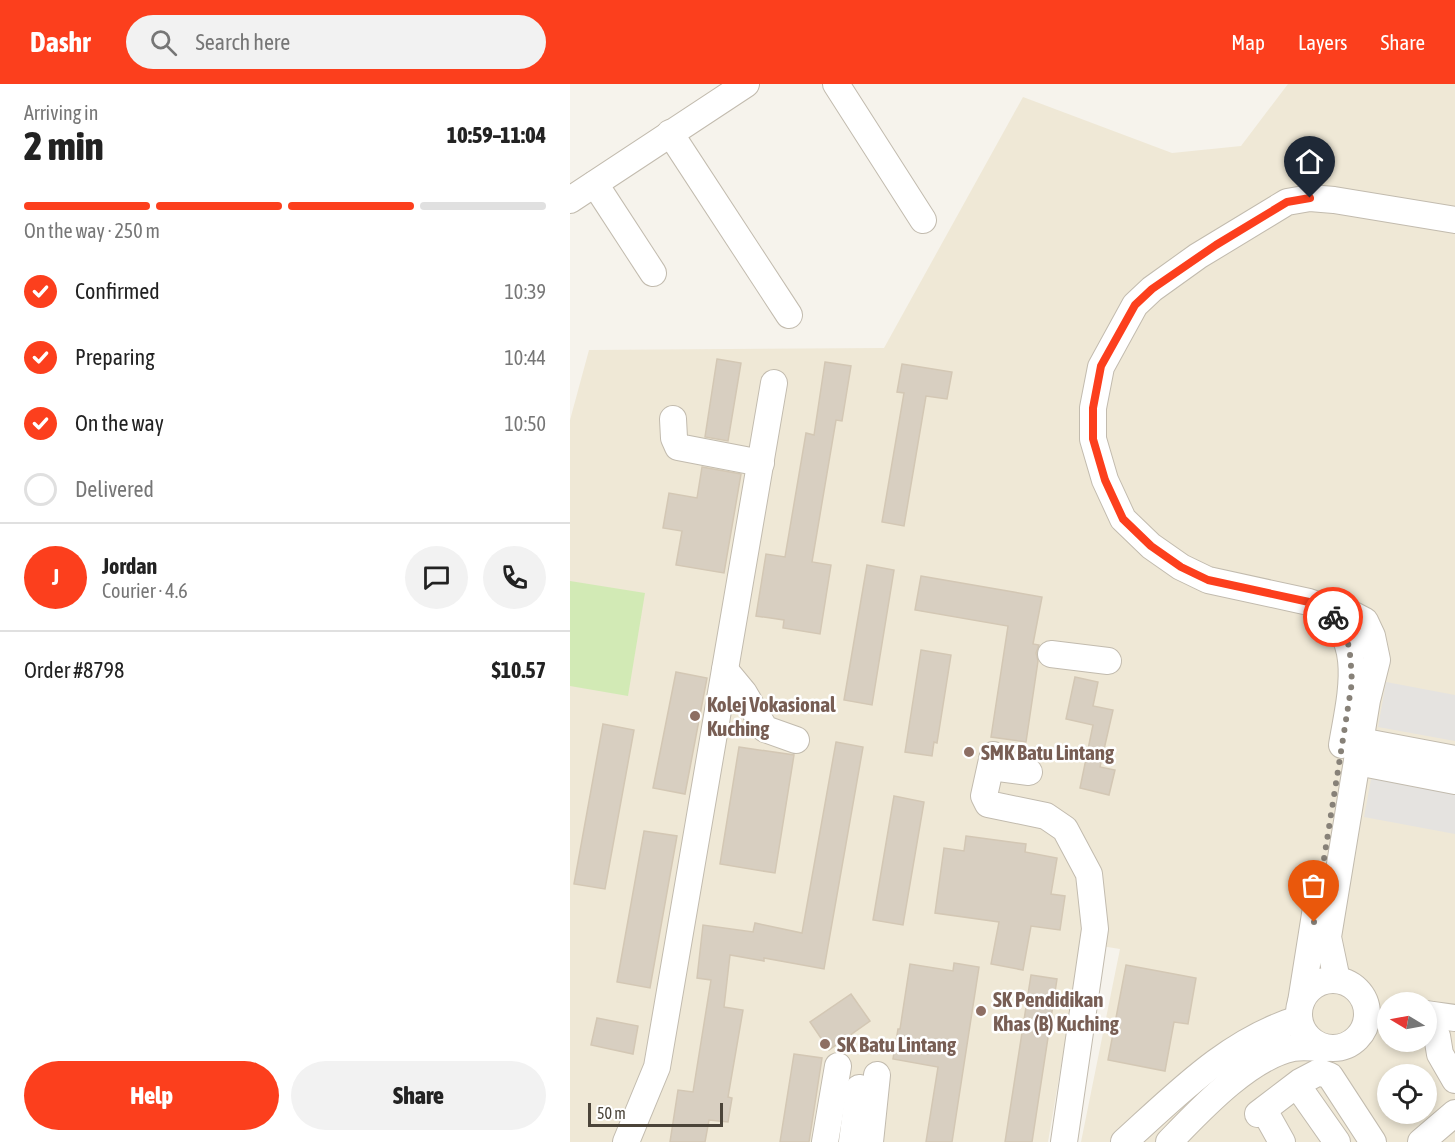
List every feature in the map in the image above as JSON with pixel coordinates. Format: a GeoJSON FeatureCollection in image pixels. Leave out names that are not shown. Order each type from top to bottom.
{"type":"FeatureCollection","features":[{"type":"Feature","properties":{"kind":"street"},"geometry":{"type":"LineString","coordinates":[[570,200],[746,84]]}},
{"type":"Feature","properties":{"kind":"street"},"geometry":{"type":"LineString","coordinates":[[836,84],[922,220]]}},
{"type":"Feature","properties":{"kind":"street"},"geometry":{"type":"LineString","coordinates":[[670,133],[789,315]]}},
{"type":"Feature","properties":{"kind":"street"},"geometry":{"type":"LineString","coordinates":[[595,184],[653,273]]}},
{"type":"Feature","properties":{"kind":"street"},"geometry":{"type":"LineString","coordinates":[[1352,185],[1416,196]]}},
{"type":"Feature","properties":{"kind":"street"},"geometry":{"type":"LineString","coordinates":[[1337,980],[1328,937],[1358,752],[1377,660],[1372,636],[1365,621],[1357,615],[1344,610],[1330,609],[1309,602],[1208,580],[1181,567],[1151,546],[1123,519],[1105,480],[1093,439],[1093,408],[1101,366],[1135,305],[1152,289],[1198,256],[1287,202],[1310,198],[1334,200],[1455,220]]}},
{"type":"Feature","properties":{"kind":"street"},"geometry":{"type":"LineString","coordinates":[[626,1142],[657,1067],[774,383]]}},
{"type":"Feature","properties":{"kind":"street"},"geometry":{"type":"LineString","coordinates":[[673,419],[674,438],[678,447],[761,463]]}},
{"type":"Feature","properties":{"kind":"street"},"geometry":{"type":"LineString","coordinates":[[1309,602],[1328,612],[1340,624],[1349,642],[1352,682],[1300,1011],[1308,1037],[1326,1048]]}},
{"type":"Feature","properties":{"kind":"street"},"geometry":{"type":"LineString","coordinates":[[1051,654],[1108,661]]}},
{"type":"Feature","properties":{"kind":"street"},"geometry":{"type":"LineString","coordinates":[[725,670],[744,693],[765,729],[796,740]]}},
{"type":"Feature","properties":{"kind":"street"},"geometry":{"type":"LineString","coordinates":[[1358,752],[1455,759]]}},
{"type":"Feature","properties":{"kind":"street"},"geometry":{"type":"LineString","coordinates":[[1358,752],[1455,782]]}},
{"type":"Feature","properties":{"kind":"street"},"geometry":{"type":"LineString","coordinates":[[1029,772],[992,761],[984,795],[988,804],[1046,816],[1065,830],[1089,874],[1095,929],[1064,1142]]}},
{"type":"Feature","properties":{"kind":"street"},"geometry":{"type":"LineString","coordinates":[[1124,1142],[1222,1056],[1300,1011],[1312,988],[1337,980],[1354,988],[1376,1016],[1350,1044],[1338,1048],[1293,1048],[1261,1060],[1204,1106],[1169,1142]]}},
{"type":"Feature","properties":{"kind":"street"},"geometry":{"type":"LineString","coordinates":[[1440,1028],[1440,1054],[1455,1080]]}},
{"type":"Feature","properties":{"kind":"street"},"geometry":{"type":"LineString","coordinates":[[825,1142],[838,1066]]}},
{"type":"Feature","properties":{"kind":"street"},"geometry":{"type":"LineString","coordinates":[[1282,1142],[1261,1112],[1319,1072],[1330,1076],[1373,1142]]}},
{"type":"Feature","properties":{"kind":"street"},"geometry":{"type":"LineString","coordinates":[[852,1142],[868,1082],[874,1120],[870,1142]]}},
{"type":"Feature","properties":{"kind":"street"},"geometry":{"type":"LineString","coordinates":[[1297,1085],[1337,1142]]}},
{"type":"Feature","properties":{"kind":"street"},"geometry":{"type":"LineString","coordinates":[[1421,1142],[1455,1113]]}},
{"type":"Feature","properties":{"kind":"shaded area"},"geometry":{"type":"Polygon","coordinates":[[[1288,84],[1455,84],[1455,1142],[1081,1142],[1120,949],[1082,943],[1048,1142],[570,1142],[570,420],[589,350],[884,348],[1023,97],[1172,153],[1241,146],[1288,84]]]}},
{"type":"Feature","properties":{"kind":"shaded area"},"geometry":{"type":"Polygon","coordinates":[[[1386,682],[1455,695],[1455,741],[1378,727],[1386,682]]]}},
{"type":"Feature","properties":{"kind":"shaded area"},"geometry":{"type":"Polygon","coordinates":[[[1372,774],[1455,790],[1455,834],[1364,817],[1372,774]]]}},
{"type":"Feature","properties":{"kind":"green space"},"geometry":{"type":"Polygon","coordinates":[[[570,581],[645,593],[628,696],[570,686],[570,581]]]}},
{"type":"Feature","properties":{"kind":"building"},"geometry":{"type":"Polygon","coordinates":[[[717,359],[741,363],[728,441],[705,437],[717,359]]]}},
{"type":"Feature","properties":{"kind":"building"},"geometry":{"type":"Polygon","coordinates":[[[825,362],[851,366],[842,421],[836,420],[812,562],[831,565],[820,634],[783,628],[784,620],[756,616],[766,554],[785,557],[806,433],[814,435],[825,362]]]}},
{"type":"Feature","properties":{"kind":"building"},"geometry":{"type":"Polygon","coordinates":[[[902,364],[952,372],[947,399],[926,396],[904,526],[882,522],[904,393],[897,392],[902,364]]]}},
{"type":"Feature","properties":{"kind":"building"},"geometry":{"type":"Polygon","coordinates":[[[702,467],[741,474],[724,573],[676,565],[682,531],[663,528],[669,493],[697,498],[702,467]]]}},
{"type":"Feature","properties":{"kind":"building"},"geometry":{"type":"Polygon","coordinates":[[[867,565],[894,570],[872,705],[844,700],[867,565]]]}},
{"type":"Feature","properties":{"kind":"building"},"geometry":{"type":"Polygon","coordinates":[[[921,576],[1042,597],[1033,644],[1039,645],[1036,653],[1038,661],[1026,742],[991,737],[1008,626],[915,610],[921,576]]]}},
{"type":"Feature","properties":{"kind":"building"},"geometry":{"type":"Polygon","coordinates":[[[921,650],[951,655],[937,743],[934,742],[932,756],[905,752],[921,650]]]}},
{"type":"Feature","properties":{"kind":"building"},"geometry":{"type":"Polygon","coordinates":[[[676,672],[707,678],[685,794],[653,788],[676,672]]]}},
{"type":"Feature","properties":{"kind":"building"},"geometry":{"type":"Polygon","coordinates":[[[1075,677],[1098,682],[1093,706],[1113,710],[1100,767],[1115,770],[1109,795],[1080,788],[1093,725],[1066,719],[1075,677]]]}},
{"type":"Feature","properties":{"kind":"building"},"geometry":{"type":"Polygon","coordinates":[[[603,724],[634,730],[605,889],[574,884],[603,724]]]}},
{"type":"Feature","properties":{"kind":"building"},"geometry":{"type":"Polygon","coordinates":[[[836,742],[863,747],[824,969],[764,958],[764,961],[730,955],[724,1007],[743,1010],[728,1097],[732,1098],[728,1122],[709,1120],[705,1142],[670,1142],[678,1090],[693,1092],[711,980],[697,978],[703,925],[753,932],[755,923],[802,933],[836,742]]]}},
{"type":"Feature","properties":{"kind":"building"},"geometry":{"type":"Polygon","coordinates":[[[739,747],[794,755],[775,873],[720,864],[739,747]]]}},
{"type":"Feature","properties":{"kind":"building"},"geometry":{"type":"Polygon","coordinates":[[[894,796],[924,802],[903,925],[873,920],[894,796]]]}},
{"type":"Feature","properties":{"kind":"building"},"geometry":{"type":"Polygon","coordinates":[[[644,831],[677,836],[650,988],[617,982],[644,831]]]}},
{"type":"Feature","properties":{"kind":"building"},"geometry":{"type":"Polygon","coordinates":[[[966,836],[1026,844],[1025,852],[1057,858],[1051,894],[1065,896],[1060,930],[1031,926],[1023,970],[991,964],[999,922],[935,913],[944,848],[964,851],[966,836]]]}},
{"type":"Feature","properties":{"kind":"building"},"geometry":{"type":"Polygon","coordinates":[[[954,963],[979,967],[952,1142],[926,1142],[938,1067],[893,1059],[910,964],[953,971],[954,963]]]}},
{"type":"Feature","properties":{"kind":"building"},"geometry":{"type":"Polygon","coordinates":[[[1126,965],[1196,978],[1188,1024],[1174,1022],[1165,1071],[1108,1060],[1126,965]]]}},
{"type":"Feature","properties":{"kind":"building"},"geometry":{"type":"Polygon","coordinates":[[[1031,975],[1057,979],[1032,1142],[1005,1142],[1031,975]]]}},
{"type":"Feature","properties":{"kind":"building"},"geometry":{"type":"Polygon","coordinates":[[[851,994],[870,1021],[829,1050],[810,1022],[851,994]]]}},
{"type":"Feature","properties":{"kind":"building"},"geometry":{"type":"Polygon","coordinates":[[[597,1018],[638,1026],[633,1054],[591,1045],[597,1018]]]}},
{"type":"Feature","properties":{"kind":"building"},"geometry":{"type":"Polygon","coordinates":[[[794,1054],[822,1058],[809,1142],[780,1142],[794,1054]]]}},
{"type":"Feature","properties":{"kind":"way so far"},"geometry":{"type":"LineString","coordinates":[[1314,922],[1352,682],[1349,642],[1340,624],[1333,617]]}},
{"type":"Feature","properties":{"kind":"place","name":"Kolej Vokasional Kuching"},"geometry":{"type":"Point","coordinates":[695,716]}},
{"type":"Feature","properties":{"kind":"place","name":"SMK Batu Lintang"},"geometry":{"type":"Point","coordinates":[969,752]}},
{"type":"Feature","properties":{"kind":"place","name":"SK Pendidikan Khas (B) Kuching"},"geometry":{"type":"Point","coordinates":[981,1011]}},
{"type":"Feature","properties":{"kind":"place","name":"SK Batu Lintang"},"geometry":{"type":"Point","coordinates":[825,1044]}},
{"type":"Feature","properties":{"kind":"route"},"geometry":{"type":"LineString","coordinates":[[1310,198],[1287,202],[1198,256],[1152,289],[1135,305],[1101,366],[1093,408],[1093,439],[1105,480],[1123,519],[1151,546],[1181,567],[1208,580],[1309,602],[1333,617]]}}]}
